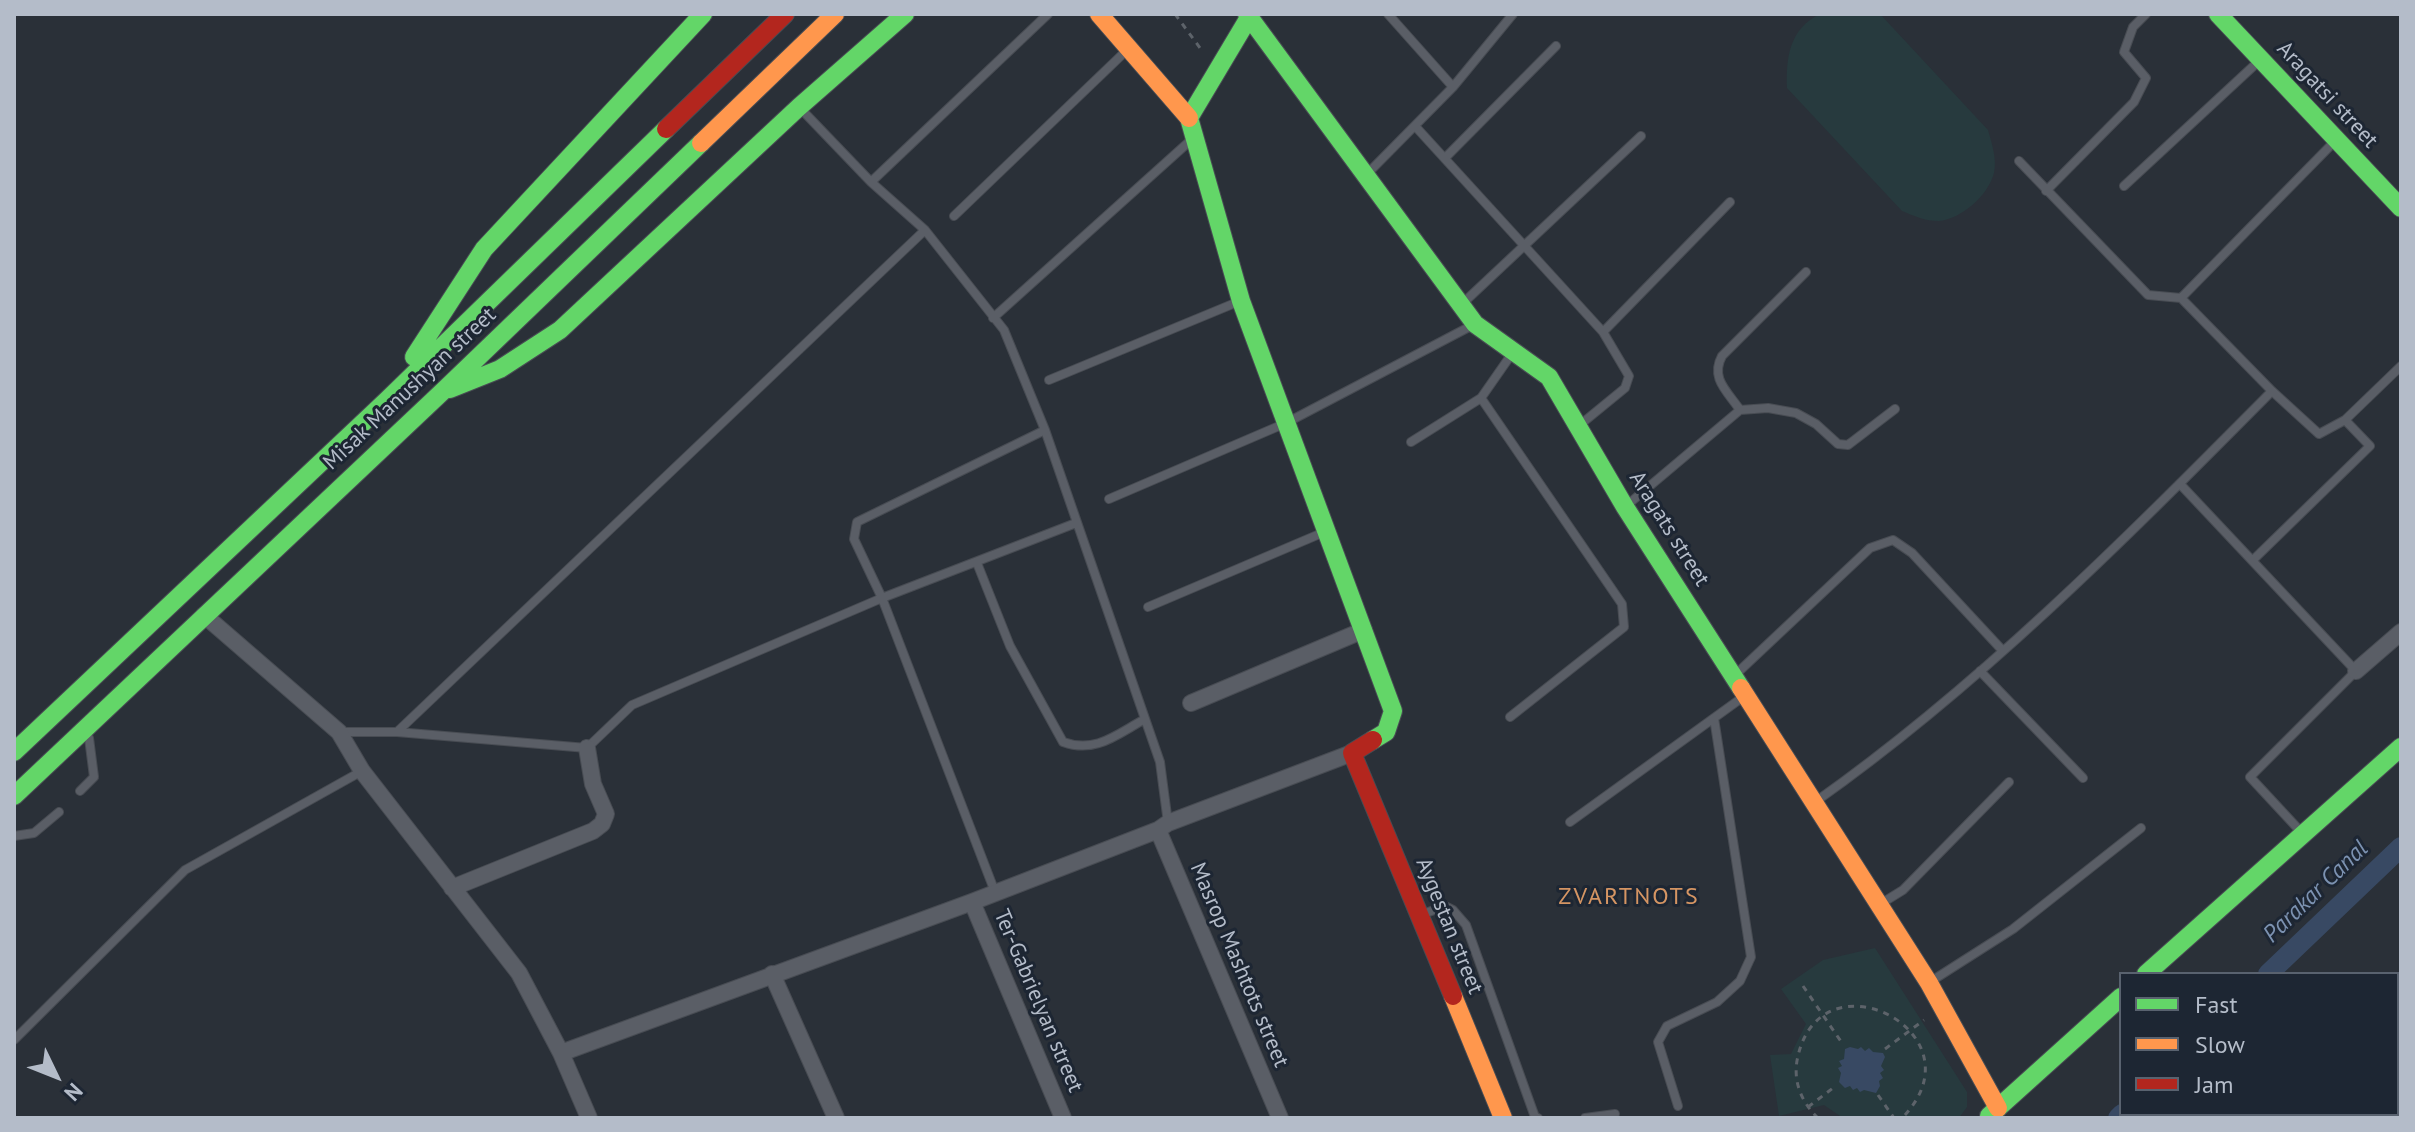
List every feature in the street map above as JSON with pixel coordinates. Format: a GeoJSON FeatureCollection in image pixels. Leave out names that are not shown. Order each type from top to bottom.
{"type":"FeatureCollection","features":[{"type":"Feature","properties":{"kind":"main road"},"geometry":{"type":"LineString","coordinates":[[386,401],[484,249],[703,14]]}},
{"type":"Feature","properties":{"kind":"main road","name":"Misak Manushyan street"},"geometry":{"type":"LineString","coordinates":[[14,752],[386,401],[785,14]]}},
{"type":"Feature","properties":{"kind":"main road","name":"Misak Manushyan street"},"geometry":{"type":"LineString","coordinates":[[14,796],[442,392],[835,14]]}},
{"type":"Feature","properties":{"kind":"main road"},"geometry":{"type":"LineString","coordinates":[[442,392],[500,369],[560,330],[799,107],[905,14]]}},
{"type":"Feature","properties":{"kind":"main road"},"geometry":{"type":"LineString","coordinates":[[1099,14],[1189,118],[1241,301],[1393,711],[1386,732],[1352,753]]}},
{"type":"Feature","properties":{"kind":"main road","name":"Aragatsi street"},"geometry":{"type":"LineString","coordinates":[[2218,14],[2401,208]]}},
{"type":"Feature","properties":{"kind":"main road"},"geometry":{"type":"LineString","coordinates":[[1189,118],[1249,15]]}},
{"type":"Feature","properties":{"kind":"main road","name":"Aragats street"},"geometry":{"type":"LineString","coordinates":[[1249,15],[1475,324],[1549,377],[1625,507],[1929,983],[1992,1113]]}},
{"type":"Feature","properties":{"kind":"main road"},"geometry":{"type":"LineString","coordinates":[[2148,972],[2401,747]]}},
{"type":"Feature","properties":{"kind":"main road","name":"Aygestan street"},"geometry":{"type":"LineString","coordinates":[[1352,753],[1503,1118]]}},
{"type":"Feature","properties":{"kind":"main road"},"geometry":{"type":"LineString","coordinates":[[1992,1113],[2119,999]]}},
{"type":"Feature","properties":{"kind":"street"},"geometry":{"type":"LineString","coordinates":[[204,615],[339,732],[362,771],[519,973],[561,1053],[589,1118]]}},
{"type":"Feature","properties":{"kind":"street"},"geometry":{"type":"LineString","coordinates":[[1191,703],[1364,630]]}},
{"type":"Feature","properties":{"kind":"street"},"geometry":{"type":"LineString","coordinates":[[2356,671],[2401,632]]}},
{"type":"Feature","properties":{"kind":"street"},"geometry":{"type":"LineString","coordinates":[[452,888],[593,831],[602,824],[606,814],[593,784],[587,748]]}},
{"type":"Feature","properties":{"kind":"street"},"geometry":{"type":"LineString","coordinates":[[561,1053],[972,902],[1352,753]]}},
{"type":"Feature","properties":{"kind":"street","name":"Masrop Mashtots street"},"geometry":{"type":"LineString","coordinates":[[1163,826],[1280,1118]]}},
{"type":"Feature","properties":{"kind":"street","name":"Ter-Gabrielyan street"},"geometry":{"type":"LineString","coordinates":[[972,902],[1063,1118]]}},
{"type":"Feature","properties":{"kind":"street"},"geometry":{"type":"LineString","coordinates":[[772,974],[836,1118]]}},
{"type":"Feature","properties":{"kind":"lane"},"geometry":{"type":"LineString","coordinates":[[871,182],[1048,14]]}},
{"type":"Feature","properties":{"kind":"lane"},"geometry":{"type":"LineString","coordinates":[[1388,14],[1453,87]]}},
{"type":"Feature","properties":{"kind":"lane"},"geometry":{"type":"LineString","coordinates":[[1366,176],[1453,87],[1513,14]]}},
{"type":"Feature","properties":{"kind":"lane"},"geometry":{"type":"LineString","coordinates":[[2046,191],[2134,102],[2146,78],[2124,52],[2133,27],[2146,14]]}},
{"type":"Feature","properties":{"kind":"lane"},"geometry":{"type":"LineString","coordinates":[[1445,158],[1556,46]]}},
{"type":"Feature","properties":{"kind":"lane"},"geometry":{"type":"LineString","coordinates":[[954,216],[1128,48]]}},
{"type":"Feature","properties":{"kind":"lane"},"geometry":{"type":"LineString","coordinates":[[2124,186],[2261,59]]}},
{"type":"Feature","properties":{"kind":"lane"},"geometry":{"type":"LineString","coordinates":[[799,107],[871,182],[925,230],[1004,330],[1045,430],[1160,762],[1163,826]]}},
{"type":"Feature","properties":{"kind":"lane"},"geometry":{"type":"LineString","coordinates":[[1415,126],[1603,332],[1629,376],[1625,388],[1578,426]]}},
{"type":"Feature","properties":{"kind":"lane"},"geometry":{"type":"LineString","coordinates":[[1461,304],[1641,136]]}},
{"type":"Feature","properties":{"kind":"lane"},"geometry":{"type":"LineString","coordinates":[[993,318],[1195,137]]}},
{"type":"Feature","properties":{"kind":"lane"},"geometry":{"type":"LineString","coordinates":[[2181,298],[2336,140]]}},
{"type":"Feature","properties":{"kind":"lane"},"geometry":{"type":"LineString","coordinates":[[2019,161],[2148,295],[2181,298],[2319,434],[2345,420],[2401,366]]}},
{"type":"Feature","properties":{"kind":"lane"},"geometry":{"type":"LineString","coordinates":[[1603,332],[1730,202]]}},
{"type":"Feature","properties":{"kind":"lane"},"geometry":{"type":"LineString","coordinates":[[397,732],[925,230]]}},
{"type":"Feature","properties":{"kind":"lane"},"geometry":{"type":"LineString","coordinates":[[1740,410],[1718,377],[1716,367],[1722,356],[1806,272]]}},
{"type":"Feature","properties":{"kind":"lane"},"geometry":{"type":"LineString","coordinates":[[1049,380],[1241,301]]}},
{"type":"Feature","properties":{"kind":"lane"},"geometry":{"type":"LineString","coordinates":[[1109,499],[1286,423],[1475,324]]}},
{"type":"Feature","properties":{"kind":"lane"},"geometry":{"type":"LineString","coordinates":[[1411,442],[1481,398],[1513,351]]}},
{"type":"Feature","properties":{"kind":"lane"},"geometry":{"type":"LineString","coordinates":[[1814,803],[1866,766],[2003,651],[2180,484],[2272,391]]}},
{"type":"Feature","properties":{"kind":"lane"},"geometry":{"type":"LineString","coordinates":[[1481,398],[1622,604],[1624,627],[1510,717]]}},
{"type":"Feature","properties":{"kind":"lane"},"geometry":{"type":"LineString","coordinates":[[1625,507],[1740,410],[1768,408],[1796,413],[1816,424],[1838,444],[1848,445],[1895,409]]}},
{"type":"Feature","properties":{"kind":"lane"},"geometry":{"type":"LineString","coordinates":[[2253,560],[2370,446],[2345,420]]}},
{"type":"Feature","properties":{"kind":"lane"},"geometry":{"type":"LineString","coordinates":[[995,892],[882,598],[854,539],[857,522],[1045,430]]}},
{"type":"Feature","properties":{"kind":"lane"},"geometry":{"type":"LineString","coordinates":[[2180,484],[2356,671],[2250,777],[2303,833]]}},
{"type":"Feature","properties":{"kind":"lane"},"geometry":{"type":"LineString","coordinates":[[339,732],[397,732],[587,748],[632,705],[882,598],[1076,523]]}},
{"type":"Feature","properties":{"kind":"lane"},"geometry":{"type":"LineString","coordinates":[[1148,607],[1326,531]]}},
{"type":"Feature","properties":{"kind":"lane"},"geometry":{"type":"LineString","coordinates":[[1735,675],[1870,548],[1893,540],[1912,553],[2003,651]]}},
{"type":"Feature","properties":{"kind":"lane"},"geometry":{"type":"LineString","coordinates":[[977,563],[1010,646],[1063,742],[1079,748],[1099,744],[1145,719]]}},
{"type":"Feature","properties":{"kind":"lane"},"geometry":{"type":"LineString","coordinates":[[1980,671],[2083,778]]}},
{"type":"Feature","properties":{"kind":"lane"},"geometry":{"type":"LineString","coordinates":[[1570,822],[1747,694]]}},
{"type":"Feature","properties":{"kind":"lane"},"geometry":{"type":"LineString","coordinates":[[1678,1106],[1658,1042],[1667,1026],[1717,1002],[1740,981],[1751,957],[1714,718]]}},
{"type":"Feature","properties":{"kind":"lane"},"geometry":{"type":"LineString","coordinates":[[80,791],[94,777],[88,726]]}},
{"type":"Feature","properties":{"kind":"lane"},"geometry":{"type":"LineString","coordinates":[[14,1040],[185,870],[362,771]]}},
{"type":"Feature","properties":{"kind":"lane"},"geometry":{"type":"LineString","coordinates":[[1878,905],[1903,890],[2009,782]]}},
{"type":"Feature","properties":{"kind":"lane"},"geometry":{"type":"LineString","coordinates":[[14,836],[34,833],[59,812]]}},
{"type":"Feature","properties":{"kind":"lane"},"geometry":{"type":"LineString","coordinates":[[1929,983],[2013,929],[2141,828]]}},
{"type":"Feature","properties":{"kind":"lane"},"geometry":{"type":"LineString","coordinates":[[1419,916],[1445,906],[1453,910],[1466,925],[1535,1117],[1538,1118]]}},
{"type":"Feature","properties":{"kind":"lane"},"geometry":{"type":"LineString","coordinates":[[1585,1118],[1615,1114]]}},
{"type":"Feature","properties":{"kind":"path"},"geometry":{"type":"LineString","coordinates":[[1175,14],[1217,71]]}},
{"type":"Feature","properties":{"kind":"path"},"geometry":{"type":"LineString","coordinates":[[1803,986],[1842,1043]]}},
{"type":"Feature","properties":{"kind":"path"},"geometry":{"type":"LineString","coordinates":[[1818,1118],[1808,1107],[1797,1084],[1797,1059],[1807,1035],[1824,1016],[1848,1007],[1874,1008],[1897,1018],[1910,1030],[1920,1048],[1923,1080],[1916,1100],[1902,1118]]}},
{"type":"Feature","properties":{"kind":"path"},"geometry":{"type":"LineString","coordinates":[[1885,1049],[1924,1020]]}},
{"type":"Feature","properties":{"kind":"path"},"geometry":{"type":"LineString","coordinates":[[1808,1107],[1833,1088]]}},
{"type":"Feature","properties":{"kind":"path"},"geometry":{"type":"LineString","coordinates":[[1878,1095],[1894,1118]]}},
{"type":"Feature","properties":{"kind":"green space"},"geometry":{"type":"Polygon","coordinates":[[[1820,14],[1880,14],[1988,130],[1994,173],[1986,190],[1972,205],[1956,216],[1939,221],[1902,211],[1787,88],[1787,66],[1796,36],[1820,14]]]}},
{"type":"Feature","properties":{"kind":"green space"},"geometry":{"type":"Polygon","coordinates":[[[1875,948],[1967,1092],[1967,1107],[1959,1118],[1843,1118],[1824,1105],[1779,1116],[1770,1055],[1791,1054],[1806,1024],[1781,989],[1823,960],[1875,948]]]}},
{"type":"Feature","properties":{"kind":"water"},"geometry":{"type":"Polygon","coordinates":[[[1861,1047],[1865,1051],[1869,1048],[1873,1052],[1883,1053],[1885,1057],[1881,1066],[1884,1070],[1880,1073],[1883,1078],[1876,1093],[1860,1092],[1850,1086],[1845,1088],[1839,1082],[1841,1073],[1838,1068],[1842,1066],[1839,1061],[1844,1059],[1845,1049],[1861,1047]]]}},
{"type":"Feature","properties":{"kind":"waterway","name":"Parakar Canal"},"geometry":{"type":"LineString","coordinates":[[2270,972],[2401,847]]}},
{"type":"Feature","properties":{"kind":"traffic: fast"},"geometry":{"type":"LineString","coordinates":[[414,357],[484,249],[703,14]]}},
{"type":"Feature","properties":{"kind":"traffic: fast"},"geometry":{"type":"LineString","coordinates":[[450,389],[500,369],[560,330],[799,107],[905,14]]}},
{"type":"Feature","properties":{"kind":"traffic: fast"},"geometry":{"type":"LineString","coordinates":[[1247,14],[1475,324],[1549,377],[1625,507],[1741,688]]}},
{"type":"Feature","properties":{"kind":"traffic: fast"},"geometry":{"type":"LineString","coordinates":[[1251,14],[1189,118],[1241,301],[1393,711],[1386,732],[1373,740]]}},
{"type":"Feature","properties":{"kind":"traffic: fast"},"geometry":{"type":"LineString","coordinates":[[2218,14],[2401,208]]}},
{"type":"Feature","properties":{"kind":"traffic: fast"},"geometry":{"type":"LineString","coordinates":[[14,752],[386,401],[666,129]]}},
{"type":"Feature","properties":{"kind":"traffic: fast"},"geometry":{"type":"LineString","coordinates":[[14,796],[701,143]]}},
{"type":"Feature","properties":{"kind":"traffic: fast"},"geometry":{"type":"LineString","coordinates":[[2148,972],[2401,747]]}},
{"type":"Feature","properties":{"kind":"traffic: fast"},"geometry":{"type":"LineString","coordinates":[[1989,1116],[2119,999]]}},
{"type":"Feature","properties":{"kind":"traffic: slow"},"geometry":{"type":"LineString","coordinates":[[701,143],[835,14]]}},
{"type":"Feature","properties":{"kind":"traffic: slow"},"geometry":{"type":"LineString","coordinates":[[1099,14],[1189,118]]}},
{"type":"Feature","properties":{"kind":"traffic: slow"},"geometry":{"type":"LineString","coordinates":[[1741,688],[1929,983],[1998,1108]]}},
{"type":"Feature","properties":{"kind":"traffic: slow"},"geometry":{"type":"LineString","coordinates":[[1453,996],[1503,1118]]}},
{"type":"Feature","properties":{"kind":"traffic: jam"},"geometry":{"type":"LineString","coordinates":[[666,129],[785,14]]}},
{"type":"Feature","properties":{"kind":"traffic: jam"},"geometry":{"type":"LineString","coordinates":[[1373,740],[1352,753],[1453,996]]}},
{"type":"Feature","properties":{"kind":"district","name":"ZVARTNOTS"},"geometry":{"type":"Point","coordinates":[1629,897]}}]}
